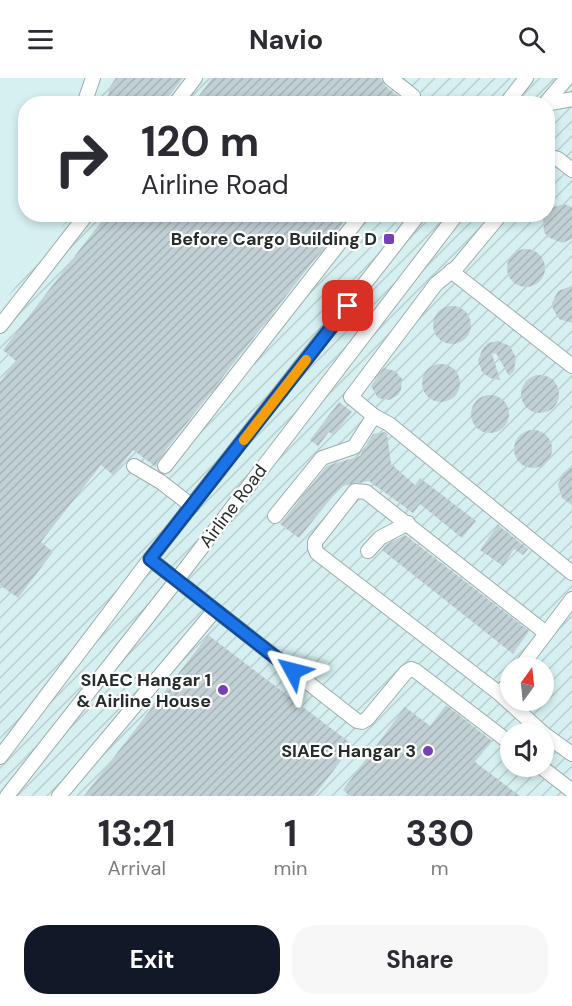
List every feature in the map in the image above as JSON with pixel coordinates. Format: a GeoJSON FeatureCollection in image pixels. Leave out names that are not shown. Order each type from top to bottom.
{"type":"FeatureCollection","features":[{"type":"Feature","properties":{"kind":"lane"},"geometry":{"type":"LineString","coordinates":[[87,96],[93,78]]}},
{"type":"Feature","properties":{"kind":"lane"},"geometry":{"type":"LineString","coordinates":[[181,96],[195,78]]}},
{"type":"Feature","properties":{"kind":"lane"},"geometry":{"type":"LineString","coordinates":[[390,78],[413,96]]}},
{"type":"Feature","properties":{"kind":"lane"},"geometry":{"type":"LineString","coordinates":[[512,96],[526,78]]}},
{"type":"Feature","properties":{"kind":"lane"},"geometry":{"type":"LineString","coordinates":[[552,96],[567,78]]}},
{"type":"Feature","properties":{"kind":"lane"},"geometry":{"type":"LineString","coordinates":[[555,102],[572,99]]}},
{"type":"Feature","properties":{"kind":"lane"},"geometry":{"type":"LineString","coordinates":[[555,159],[572,170]]}},
{"type":"Feature","properties":{"kind":"lane"},"geometry":{"type":"LineString","coordinates":[[0,326],[81,222]]}},
{"type":"Feature","properties":{"kind":"lane"},"geometry":{"type":"LineString","coordinates":[[165,466],[356,222]]}},
{"type":"Feature","properties":{"kind":"lane","name":"Airline Road"},"geometry":{"type":"LineString","coordinates":[[0,757],[150,559],[414,222]]}},
{"type":"Feature","properties":{"kind":"lane","name":"Airline Road"},"geometry":{"type":"LineString","coordinates":[[7,796],[451,222]]}},
{"type":"Feature","properties":{"kind":"lane"},"geometry":{"type":"LineString","coordinates":[[494,222],[451,271],[436,284],[351,395],[352,400],[389,424],[572,573]]}},
{"type":"Feature","properties":{"kind":"lane"},"geometry":{"type":"LineString","coordinates":[[451,271],[572,366]]}},
{"type":"Feature","properties":{"kind":"lane"},"geometry":{"type":"LineString","coordinates":[[275,516],[322,458],[354,447],[374,416]]}},
{"type":"Feature","properties":{"kind":"lane"},"geometry":{"type":"LineString","coordinates":[[134,466],[161,482],[192,506]]}},
{"type":"Feature","properties":{"kind":"lane"},"geometry":{"type":"LineString","coordinates":[[500,694],[326,560],[315,548],[315,542],[355,491],[366,492],[546,633]]}},
{"type":"Feature","properties":{"kind":"lane"},"geometry":{"type":"LineString","coordinates":[[368,551],[386,533],[408,523]]}},
{"type":"Feature","properties":{"kind":"lane"},"geometry":{"type":"LineString","coordinates":[[150,559],[357,721],[362,722],[367,719],[411,669],[500,735]]}},
{"type":"Feature","properties":{"kind":"lane"},"geometry":{"type":"LineString","coordinates":[[528,657],[572,599]]}},
{"type":"Feature","properties":{"kind":"lane"},"geometry":{"type":"LineString","coordinates":[[59,796],[215,610]]}},
{"type":"Feature","properties":{"kind":"lane"},"geometry":{"type":"LineString","coordinates":[[519,711],[544,734],[572,754]]}},
{"type":"Feature","properties":{"kind":"lane"},"geometry":{"type":"LineString","coordinates":[[554,777],[572,791]]}},
{"type":"Feature","properties":{"kind":"shaded area"},"geometry":{"type":"Polygon","coordinates":[[[0,78],[107,78],[100,86],[100,96],[18,96],[18,222],[66,222],[0,306],[0,78]]]}},
{"type":"Feature","properties":{"kind":"shaded area"},"geometry":{"type":"Polygon","coordinates":[[[107,78],[572,78],[572,796],[0,796],[0,306],[66,222],[555,222],[555,96],[100,96],[100,86],[107,78]]]}},
{"type":"Feature","properties":{"kind":"building"},"geometry":{"type":"Polygon","coordinates":[[[116,78],[183,78],[169,96],[108,96],[109,88],[116,78]]]}},
{"type":"Feature","properties":{"kind":"building"},"geometry":{"type":"Polygon","coordinates":[[[212,78],[381,78],[384,85],[398,96],[199,96],[212,78]]]}},
{"type":"Feature","properties":{"kind":"building"},"geometry":{"type":"Polygon","coordinates":[[[564,204],[572,207],[572,239],[562,243],[548,237],[544,232],[543,222],[555,222],[555,207],[564,204]]]}},
{"type":"Feature","properties":{"kind":"building"},"geometry":{"type":"Polygon","coordinates":[[[101,222],[344,222],[158,460],[156,467],[133,450],[113,475],[101,465],[41,542],[53,552],[18,598],[0,585],[0,382],[16,361],[3,350],[101,222]]]}},
{"type":"Feature","properties":{"kind":"building"},"geometry":{"type":"Polygon","coordinates":[[[526,249],[539,255],[545,268],[539,281],[526,287],[513,281],[507,268],[513,255],[526,249]]]}},
{"type":"Feature","properties":{"kind":"building"},"geometry":{"type":"Polygon","coordinates":[[[572,286],[572,323],[559,319],[552,303],[558,291],[572,286]]]}},
{"type":"Feature","properties":{"kind":"building"},"geometry":{"type":"Polygon","coordinates":[[[452,306],[466,311],[471,325],[466,339],[452,344],[438,339],[433,325],[438,311],[452,306]]]}},
{"type":"Feature","properties":{"kind":"building"},"geometry":{"type":"Polygon","coordinates":[[[498,341],[510,346],[516,358],[514,371],[509,376],[496,353],[492,354],[500,380],[490,378],[482,372],[478,360],[488,343],[498,341]]]}},
{"type":"Feature","properties":{"kind":"building"},"geometry":{"type":"Polygon","coordinates":[[[441,364],[455,369],[460,383],[455,397],[441,402],[427,397],[422,383],[427,369],[441,364]]]}},
{"type":"Feature","properties":{"kind":"building"},"geometry":{"type":"Polygon","coordinates":[[[384,368],[395,371],[402,379],[398,395],[389,400],[378,398],[371,386],[384,368]]]}},
{"type":"Feature","properties":{"kind":"building"},"geometry":{"type":"Polygon","coordinates":[[[540,375],[554,380],[559,394],[554,408],[540,413],[526,408],[521,394],[526,380],[540,375]]]}},
{"type":"Feature","properties":{"kind":"building"},"geometry":{"type":"Polygon","coordinates":[[[490,395],[504,400],[509,414],[504,428],[490,433],[476,428],[471,414],[476,400],[490,395]]]}},
{"type":"Feature","properties":{"kind":"building"},"geometry":{"type":"Polygon","coordinates":[[[339,402],[352,412],[333,435],[329,432],[318,446],[310,440],[339,402]]]}},
{"type":"Feature","properties":{"kind":"building"},"geometry":{"type":"Polygon","coordinates":[[[533,430],[547,435],[552,449],[547,463],[533,468],[519,463],[514,449],[519,435],[533,430]]]}},
{"type":"Feature","properties":{"kind":"building"},"geometry":{"type":"Polygon","coordinates":[[[385,432],[391,464],[415,485],[420,478],[476,521],[462,538],[420,504],[413,513],[369,481],[341,486],[299,538],[280,524],[327,466],[360,456],[367,448],[367,443],[373,434],[385,432]]]}},
{"type":"Feature","properties":{"kind":"building"},"geometry":{"type":"Polygon","coordinates":[[[572,467],[572,505],[562,498],[558,485],[563,473],[572,467]]]}},
{"type":"Feature","properties":{"kind":"building"},"geometry":{"type":"Polygon","coordinates":[[[498,525],[528,549],[523,555],[514,549],[503,566],[480,550],[498,525]]]}},
{"type":"Feature","properties":{"kind":"building"},"geometry":{"type":"Polygon","coordinates":[[[405,535],[529,631],[513,654],[382,550],[386,545],[405,535]]]}},
{"type":"Feature","properties":{"kind":"building","name":"SIAEC Hangar 1 & Airline House"},"geometry":{"type":"Polygon","coordinates":[[[208,635],[353,745],[314,796],[84,796],[208,635]]]}},
{"type":"Feature","properties":{"kind":"building","name":"SIAEC Hangar 3"},"geometry":{"type":"Polygon","coordinates":[[[446,705],[492,741],[475,762],[520,796],[350,796],[343,790],[405,707],[430,726],[446,705]]]}},
{"type":"Feature","properties":{"kind":"slow traffic"},"geometry":{"type":"LineString","coordinates":[[244,440],[306,360]]}},
{"type":"Feature","properties":{"kind":"place","name":"Before Cargo Building D"},"geometry":{"type":"Point","coordinates":[389,239]}},
{"type":"Feature","properties":{"kind":"place","name":"SIAEC Hangar 1 & Airline House"},"geometry":{"type":"Point","coordinates":[223,690]}},
{"type":"Feature","properties":{"kind":"place","name":"SIAEC Hangar 3"},"geometry":{"type":"Point","coordinates":[428,751]}},
{"type":"Feature","properties":{"kind":"route"},"geometry":{"type":"LineString","coordinates":[[293,671],[150,559],[348,306]]}}]}
